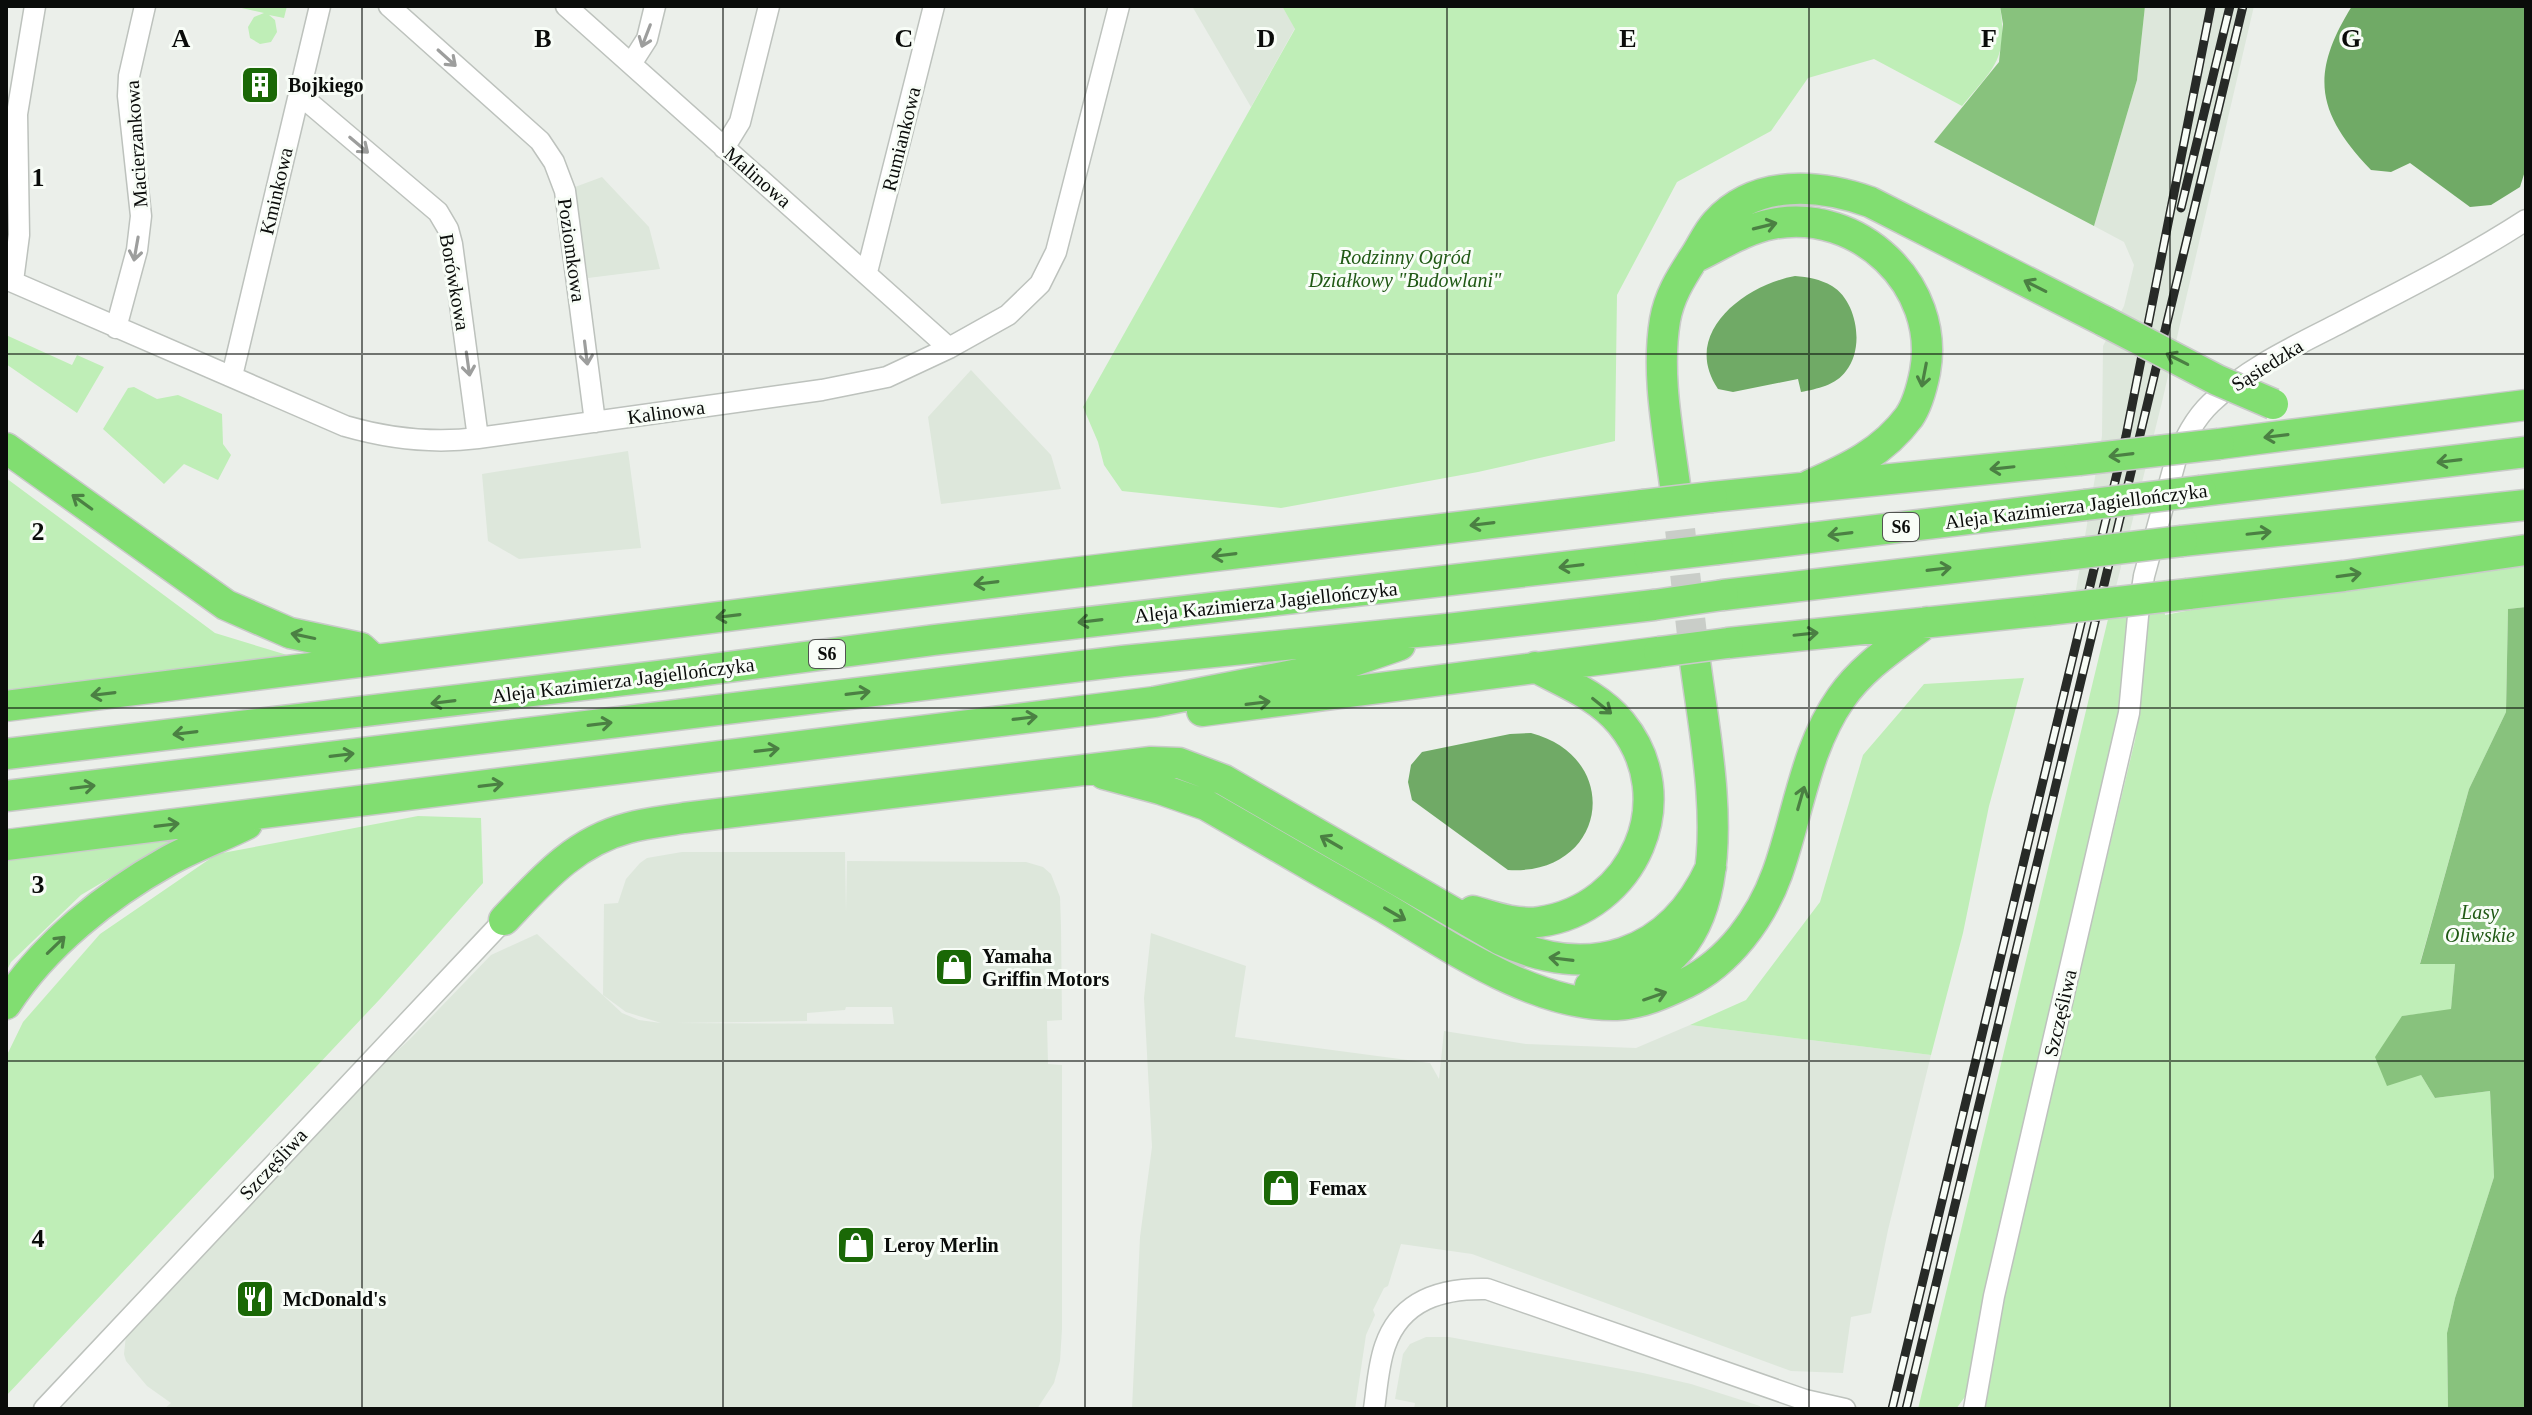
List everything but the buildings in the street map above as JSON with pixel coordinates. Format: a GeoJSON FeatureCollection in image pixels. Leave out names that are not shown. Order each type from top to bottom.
{"type":"FeatureCollection","features":[{"type":"Feature","properties":{"kind":"highway"},"geometry":{"type":"LineString","coordinates":[[1675,485],[1665,400],[1663,338],[1669,301],[1715,224],[1744,202],[1786,189],[1825,189],[1870,202],[2217,380],[2333,429]]}},
{"type":"Feature","properties":{"kind":"highway"},"geometry":{"type":"LineString","coordinates":[[1694,258],[1755,228],[1774,223],[1815,224],[1836,228],[1874,247],[1893,264],[1910,287],[1922,318],[1927,350],[1917,402],[1893,435],[1870,456],[1810,485]]}},
{"type":"Feature","properties":{"kind":"highway"},"geometry":{"type":"LineString","coordinates":[[6,706],[1064,574],[1810,485],[2219,444],[2526,405]]}},
{"type":"Feature","properties":{"kind":"highway"},"geometry":{"type":"LineString","coordinates":[[6,448],[226,605],[290,633],[361,648],[375,661]]}},
{"type":"Feature","properties":{"kind":"highway","name":"Aleja Kazimierza Jagiellończyka"},"geometry":{"type":"LineString","coordinates":[[6,754],[934,640],[2526,452]]}},
{"type":"Feature","properties":{"kind":"highway","name":"Aleja Kazimierza Jagiellończyka"},"geometry":{"type":"LineString","coordinates":[[6,796],[1123,661],[1447,629],[2182,541],[2526,505]]}},
{"type":"Feature","properties":{"kind":"highway"},"geometry":{"type":"LineString","coordinates":[[1154,702],[1189,712],[1728,643],[2344,576],[2526,550]]}},
{"type":"Feature","properties":{"kind":"highway"},"geometry":{"type":"LineString","coordinates":[[1089,770],[1206,805],[1462,954],[1524,984],[1557,996],[1618,1005],[1669,991],[1702,976],[1726,957],[1752,922],[1777,876],[1817,743],[1830,715],[1859,676],[1927,622]]}},
{"type":"Feature","properties":{"kind":"highway"},"geometry":{"type":"LineString","coordinates":[[6,845],[1154,702],[1339,666],[1447,629]]}},
{"type":"Feature","properties":{"kind":"highway"},"geometry":{"type":"LineString","coordinates":[[1524,984],[1539,981],[1581,986],[1630,981],[1660,968],[1675,956],[1689,938],[1703,907],[1711,867],[1712,799],[1695,661]]}},
{"type":"Feature","properties":{"kind":"highway"},"geometry":{"type":"LineString","coordinates":[[1452,912],[1472,911],[1510,921],[1538,922],[1569,913],[1603,895],[1616,884],[1637,855],[1643,840],[1648,818],[1648,788],[1645,769],[1632,738],[1620,722],[1594,699],[1535,667]]}},
{"type":"Feature","properties":{"kind":"highway"},"geometry":{"type":"LineString","coordinates":[[504,920],[570,855],[594,840],[629,828],[684,818],[1151,762],[1179,763],[1224,780],[1525,951],[1571,961],[1599,959],[1642,945],[1672,926],[1694,899],[1711,867]]}},
{"type":"Feature","properties":{"kind":"highway"},"geometry":{"type":"LineString","coordinates":[[6,1004],[53,945],[107,901],[168,861],[274,812]]}},
{"type":"Feature","properties":{"kind":"street"},"geometry":{"type":"LineString","coordinates":[[10,280],[19,235],[17,114],[35,6]]}},
{"type":"Feature","properties":{"kind":"street","name":"Macierzankowa"},"geometry":{"type":"LineString","coordinates":[[116,328],[137,250],[141,216],[128,96],[129,76],[145,6]]}},
{"type":"Feature","properties":{"kind":"street","name":"Kminkowa"},"geometry":{"type":"LineString","coordinates":[[232,376],[320,6]]}},
{"type":"Feature","properties":{"kind":"street","name":"Poziomkowa"},"geometry":{"type":"LineString","coordinates":[[389,6],[540,141],[554,162],[565,191],[595,422]]}},
{"type":"Feature","properties":{"kind":"street","name":"Malinowa"},"geometry":{"type":"LineString","coordinates":[[566,6],[949,348]]}},
{"type":"Feature","properties":{"kind":"street"},"geometry":{"type":"LineString","coordinates":[[631,64],[647,39],[655,6]]}},
{"type":"Feature","properties":{"kind":"street"},"geometry":{"type":"LineString","coordinates":[[724,148],[740,122],[769,6]]}},
{"type":"Feature","properties":{"kind":"street","name":"Rumiankowa"},"geometry":{"type":"LineString","coordinates":[[867,272],[934,6]]}},
{"type":"Feature","properties":{"kind":"street","name":"Kalinowa"},"geometry":{"type":"LineString","coordinates":[[10,280],[345,426],[372,434],[426,441],[478,438],[595,422],[822,390],[887,377],[949,348],[1008,315],[1040,284],[1056,252],[1119,6]]}},
{"type":"Feature","properties":{"kind":"street","name":"Borówkowa"},"geometry":{"type":"LineString","coordinates":[[300,95],[438,212],[448,229],[478,438]]}},
{"type":"Feature","properties":{"kind":"street","name":"Sąsiedzka"},"geometry":{"type":"LineString","coordinates":[[2138,616],[2144,576],[2176,459],[2193,424],[2209,404],[2267,362],[2477,252],[2526,220]]}},
{"type":"Feature","properties":{"kind":"street","name":"Szczęśliwa"},"geometry":{"type":"LineString","coordinates":[[1974,1409],[1994,1296],[2129,713],[2138,616]]}},
{"type":"Feature","properties":{"kind":"street","name":"Szczęśliwa"},"geometry":{"type":"LineString","coordinates":[[44,1409],[504,920]]}},
{"type":"Feature","properties":{"kind":"street"},"geometry":{"type":"LineString","coordinates":[[1374,1409],[1381,1357],[1400,1319],[1428,1297],[1458,1288],[1487,1289],[1804,1405],[1845,1409]]}},
{"type":"Feature","properties":{"kind":"shaded area"},"geometry":{"type":"Polygon","coordinates":[[[1192,6],[1282,6],[1295,28],[1251,107],[1192,6]]]}},
{"type":"Feature","properties":{"kind":"shaded area"},"geometry":{"type":"Polygon","coordinates":[[[2145,6],[2254,6],[2109,615],[2071,619],[2102,436],[2103,346],[2124,306],[2134,265],[2124,242],[2094,226],[2137,80],[2145,6]]]}},
{"type":"Feature","properties":{"kind":"shaded area"},"geometry":{"type":"Polygon","coordinates":[[[2352,6],[2526,6],[2526,168],[2520,187],[2491,205],[2470,207],[2410,163],[2391,172],[2371,170],[2339,130],[2325,92],[2329,53],[2352,6]]]}},
{"type":"Feature","properties":{"kind":"shaded area"},"geometry":{"type":"Polygon","coordinates":[[[602,177],[649,227],[660,269],[588,278],[575,187],[602,177]]]}},
{"type":"Feature","properties":{"kind":"shaded area"},"geometry":{"type":"Polygon","coordinates":[[[1795,276],[1832,286],[1847,302],[1857,338],[1852,361],[1846,371],[1832,383],[1801,392],[1798,379],[1733,392],[1718,389],[1708,368],[1707,349],[1712,331],[1739,301],[1776,281],[1795,276]]]}},
{"type":"Feature","properties":{"kind":"shaded area"},"geometry":{"type":"Polygon","coordinates":[[[971,370],[1051,455],[1061,489],[941,504],[928,417],[971,370]]]}},
{"type":"Feature","properties":{"kind":"shaded area"},"geometry":{"type":"Polygon","coordinates":[[[628,451],[641,548],[519,559],[488,541],[482,474],[628,451]]]}},
{"type":"Feature","properties":{"kind":"shaded area"},"geometry":{"type":"Polygon","coordinates":[[[1531,733],[1561,746],[1581,766],[1591,789],[1592,813],[1584,836],[1567,855],[1541,867],[1508,870],[1412,800],[1408,782],[1411,765],[1422,752],[1510,734],[1531,733]]]}},
{"type":"Feature","properties":{"kind":"shaded area"},"geometry":{"type":"Polygon","coordinates":[[[682,852],[845,852],[846,912],[847,861],[1026,862],[1043,867],[1051,874],[1060,897],[1061,926],[1062,1020],[1047,1021],[1048,1064],[1062,1065],[1062,1329],[1060,1361],[1054,1383],[1037,1409],[164,1409],[171,1403],[147,1386],[126,1361],[126,1335],[373,1073],[491,955],[537,934],[622,1013],[639,1020],[661,1023],[626,1012],[603,995],[604,904],[618,903],[626,879],[647,858],[682,852]],[[846,1007],[845,1010],[807,1013],[807,1021],[676,1023],[894,1024],[892,1007],[846,1007]]]}},
{"type":"Feature","properties":{"kind":"shaded area"},"geometry":{"type":"Polygon","coordinates":[[[1151,933],[1246,966],[1235,1037],[1430,1063],[1439,1079],[1444,1031],[1526,1044],[1636,1048],[1690,1025],[1931,1055],[1871,1313],[1851,1317],[1843,1373],[1791,1371],[1472,1254],[1401,1244],[1388,1286],[1373,1310],[1375,1315],[1366,1335],[1355,1409],[1132,1409],[1140,1237],[1152,1147],[1144,998],[1151,933]]]}},
{"type":"Feature","properties":{"kind":"shaded area"},"geometry":{"type":"Polygon","coordinates":[[[1426,1337],[1449,1337],[1643,1373],[1691,1384],[1760,1406],[1760,1409],[1414,1409],[1415,1403],[1395,1399],[1403,1354],[1410,1344],[1426,1337]]]}},
{"type":"Feature","properties":{"kind":"green space"},"geometry":{"type":"Polygon","coordinates":[[[233,6],[287,6],[284,18],[269,15],[275,20],[277,32],[271,42],[260,44],[250,38],[248,27],[254,17],[264,13],[233,6]]]}},
{"type":"Feature","properties":{"kind":"green space","name":"Rodzinny Ogród Działkowy \"Budowlani\""},"geometry":{"type":"Polygon","coordinates":[[[1282,6],[2000,6],[2002,39],[1996,62],[1962,106],[1874,59],[1808,78],[1771,131],[1677,182],[1617,295],[1615,441],[1478,472],[1281,508],[1122,491],[1104,465],[1083,407],[1295,29],[1282,6]]]}},
{"type":"Feature","properties":{"kind":"green space"},"geometry":{"type":"Polygon","coordinates":[[[2000,6],[2145,6],[2137,80],[2094,226],[1934,142],[1999,62],[2003,24],[2000,6]]]}},
{"type":"Feature","properties":{"kind":"green space"},"geometry":{"type":"Polygon","coordinates":[[[6,335],[72,365],[77,355],[104,367],[77,413],[6,364],[6,335]]]}},
{"type":"Feature","properties":{"kind":"green space"},"geometry":{"type":"Polygon","coordinates":[[[134,387],[157,399],[178,395],[222,414],[223,444],[231,455],[218,480],[184,464],[164,484],[103,429],[128,388],[134,387]]]}},
{"type":"Feature","properties":{"kind":"green space"},"geometry":{"type":"Polygon","coordinates":[[[6,478],[215,633],[297,658],[6,694],[6,478]]]}},
{"type":"Feature","properties":{"kind":"green space"},"geometry":{"type":"Polygon","coordinates":[[[2526,562],[2526,607],[2508,609],[2506,712],[2469,789],[2420,963],[2455,964],[2451,1010],[2402,1016],[2421,1075],[2435,1098],[2490,1091],[2494,1177],[2455,1298],[2447,1333],[2448,1409],[1982,1409],[2002,1298],[2135,740],[2140,708],[2144,610],[2164,608],[2165,615],[2223,604],[2526,562]]]}},
{"type":"Feature","properties":{"kind":"green space","name":"Lasy Oliwskie"},"geometry":{"type":"Polygon","coordinates":[[[2526,607],[2526,1409],[2448,1409],[2447,1333],[2455,1298],[2494,1177],[2490,1091],[2435,1098],[2421,1075],[2387,1086],[2375,1057],[2402,1016],[2451,1009],[2455,964],[2420,964],[2469,789],[2506,712],[2508,609],[2526,607]]]}},
{"type":"Feature","properties":{"kind":"green space"},"geometry":{"type":"Polygon","coordinates":[[[2129,612],[2123,699],[1967,1394],[1956,1409],[1918,1409],[2109,615],[2129,612]]]}},
{"type":"Feature","properties":{"kind":"green space"},"geometry":{"type":"Polygon","coordinates":[[[2024,678],[1989,806],[1963,933],[1931,1055],[1690,1025],[1746,1000],[1820,902],[1863,755],[1924,684],[2024,678]]]}},
{"type":"Feature","properties":{"kind":"green space"},"geometry":{"type":"Polygon","coordinates":[[[418,816],[481,818],[483,883],[380,999],[6,1396],[6,1057],[23,1022],[100,934],[217,854],[418,816]]]}},
{"type":"Feature","properties":{"kind":"green space"},"geometry":{"type":"Polygon","coordinates":[[[177,838],[81,895],[11,962],[6,972],[6,858],[177,838]]]}},
{"type":"Feature","properties":{"kind":"tunnel"},"geometry":{"type":"LineString","coordinates":[[1675,485],[1695,661]]}},
{"type":"Feature","properties":{"kind":"railway"},"geometry":{"type":"LineString","coordinates":[[1892,1409],[2126,436],[2211,6]]}},
{"type":"Feature","properties":{"kind":"railway"},"geometry":{"type":"LineString","coordinates":[[2181,208],[2230,6]]}},
{"type":"Feature","properties":{"kind":"railway"},"geometry":{"type":"LineString","coordinates":[[1906,1409],[2243,6]]}},
{"type":"Feature","properties":{"kind":"place","name":"Bojkiego"},"geometry":{"type":"Point","coordinates":[260,85]}},
{"type":"Feature","properties":{"kind":"place","name":"Yamaha Griffin Motors"},"geometry":{"type":"Point","coordinates":[954,967]}},
{"type":"Feature","properties":{"kind":"place","name":"Femax"},"geometry":{"type":"Point","coordinates":[1281,1188]}},
{"type":"Feature","properties":{"kind":"place","name":"Leroy Merlin"},"geometry":{"type":"Point","coordinates":[856,1245]}},
{"type":"Feature","properties":{"kind":"place","name":"McDonald's"},"geometry":{"type":"Point","coordinates":[255,1299]}}]}
